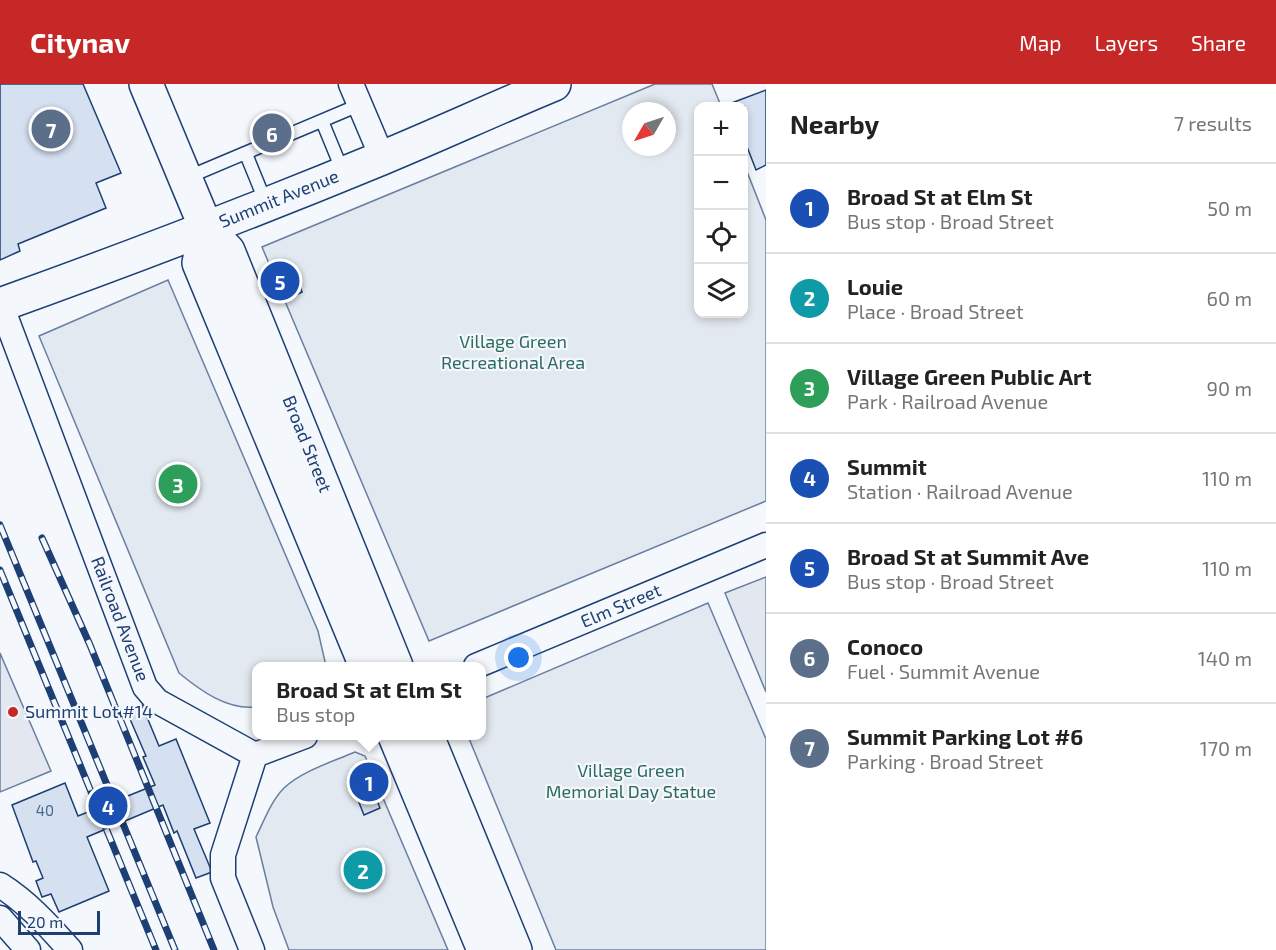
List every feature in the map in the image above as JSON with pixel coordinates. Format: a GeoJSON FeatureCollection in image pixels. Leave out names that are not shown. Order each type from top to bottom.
{"type":"FeatureCollection","features":[{"type":"Feature","properties":{"kind":"main road","name":"Broad Street"},"geometry":{"type":"LineString","coordinates":[[146,84],[206,228],[228,251],[394,662]]}},
{"type":"Feature","properties":{"kind":"main road","name":"Summit Avenue"},"geometry":{"type":"LineString","coordinates":[[1,305],[267,204],[554,84]]}},
{"type":"Feature","properties":{"kind":"main road","name":"Broad Street"},"geometry":{"type":"LineString","coordinates":[[206,228],[199,263],[364,662]]}},
{"type":"Feature","properties":{"kind":"main road"},"geometry":{"type":"LineString","coordinates":[[397,740],[484,950]]}},
{"type":"Feature","properties":{"kind":"main road"},"geometry":{"type":"LineString","coordinates":[[429,740],[515,950]]}},
{"type":"Feature","properties":{"kind":"street"},"geometry":{"type":"LineString","coordinates":[[355,95],[382,157]]}},
{"type":"Feature","properties":{"kind":"street","name":"Railroad Avenue"},"geometry":{"type":"LineString","coordinates":[[1,305],[145,687],[157,701],[255,755]]}},
{"type":"Feature","properties":{"kind":"street","name":"Elm Street"},"geometry":{"type":"LineString","coordinates":[[486,662],[766,545]]}},
{"type":"Feature","properties":{"kind":"street"},"geometry":{"type":"LineString","coordinates":[[252,950],[223,878],[221,865],[255,755],[292,740]]}},
{"type":"Feature","properties":{"kind":"street"},"geometry":{"type":"LineString","coordinates":[[0,885],[15,894],[70,950]]}},
{"type":"Feature","properties":{"kind":"street"},"geometry":{"type":"LineString","coordinates":[[0,918],[28,950]]}},
{"type":"Feature","properties":{"kind":"lane"},"geometry":{"type":"LineString","coordinates":[[185,179],[322,121],[355,95]]}},
{"type":"Feature","properties":{"kind":"lane"},"geometry":{"type":"LineString","coordinates":[[322,121],[344,173]]}},
{"type":"Feature","properties":{"kind":"lane"},"geometry":{"type":"LineString","coordinates":[[246,154],[267,204]]}},
{"type":"Feature","properties":{"kind":"green space","name":"Village Green Recreational Area"},"geometry":{"type":"Polygon","coordinates":[[[655,84],[712,84],[719,102],[694,102],[694,318],[748,318],[748,174],[766,220],[766,501],[429,641],[262,247],[655,84]]]}},
{"type":"Feature","properties":{"kind":"green space"},"geometry":{"type":"Polygon","coordinates":[[[168,280],[318,631],[325,662],[252,662],[252,707],[235,705],[215,698],[179,673],[39,336],[168,280]]]}},
{"type":"Feature","properties":{"kind":"green space","name":"Village Green Memorial Day Statue"},"geometry":{"type":"Polygon","coordinates":[[[708,603],[766,739],[766,950],[556,950],[470,740],[486,740],[486,697],[708,603]]]}},
{"type":"Feature","properties":{"kind":"green space"},"geometry":{"type":"Polygon","coordinates":[[[355,752],[365,756],[448,950],[289,950],[273,907],[256,837],[272,805],[284,788],[308,772],[355,752]]]}},
{"type":"Feature","properties":{"kind":"shaded area"},"geometry":{"type":"Polygon","coordinates":[[[766,577],[766,692],[725,593],[766,577]]]}},
{"type":"Feature","properties":{"kind":"shaded area","name":"Summit Lot #14"},"geometry":{"type":"Polygon","coordinates":[[[0,653],[51,771],[0,792],[0,653]]]}},
{"type":"Feature","properties":{"kind":"building"},"geometry":{"type":"Polygon","coordinates":[[[0,84],[83,84],[121,173],[96,183],[106,208],[18,244],[20,251],[0,260],[0,84]]]}},
{"type":"Feature","properties":{"kind":"building"},"geometry":{"type":"Polygon","coordinates":[[[766,90],[766,165],[756,170],[748,149],[748,102],[734,102],[766,90]]]}},
{"type":"Feature","properties":{"kind":"building"},"geometry":{"type":"Polygon","coordinates":[[[295,274],[302,292],[289,298],[281,280],[295,274]]]}},
{"type":"Feature","properties":{"kind":"building"},"geometry":{"type":"Polygon","coordinates":[[[142,705],[159,746],[176,739],[210,823],[194,829],[212,872],[196,878],[177,831],[174,833],[163,805],[87,837],[109,891],[59,912],[51,894],[42,897],[36,881],[43,878],[36,861],[33,862],[12,805],[65,783],[78,816],[155,785],[143,757],[146,756],[127,712],[142,705]]]}},
{"type":"Feature","properties":{"kind":"building"},"geometry":{"type":"Polygon","coordinates":[[[370,783],[380,808],[364,815],[354,790],[370,783]]]}},
{"type":"Feature","properties":{"kind":"railway"},"geometry":{"type":"LineString","coordinates":[[0,525],[175,950]]}},
{"type":"Feature","properties":{"kind":"railway"},"geometry":{"type":"LineString","coordinates":[[42,538],[90,645],[214,950]]}},
{"type":"Feature","properties":{"kind":"railway"},"geometry":{"type":"LineString","coordinates":[[0,570],[156,950]]}},
{"type":"Feature","properties":{"kind":"place","name":"Summit Parking Lot #6"},"geometry":{"type":"Point","coordinates":[51,129]}},
{"type":"Feature","properties":{"kind":"place","name":"Conoco"},"geometry":{"type":"Point","coordinates":[272,133]}},
{"type":"Feature","properties":{"kind":"place","name":"Broad St at Summit Ave"},"geometry":{"type":"Point","coordinates":[280,281]}},
{"type":"Feature","properties":{"kind":"place","name":"Village Green Public Art"},"geometry":{"type":"Point","coordinates":[178,484]}},
{"type":"Feature","properties":{"kind":"place","name":"Summit Lot #14"},"geometry":{"type":"Point","coordinates":[13,712]}},
{"type":"Feature","properties":{"kind":"place","name":"Broad St at Elm St"},"geometry":{"type":"Point","coordinates":[369,782]}},
{"type":"Feature","properties":{"kind":"place","name":"Summit"},"geometry":{"type":"Point","coordinates":[108,806]}},
{"type":"Feature","properties":{"kind":"place","name":"Louie"},"geometry":{"type":"Point","coordinates":[363,870]}}]}
